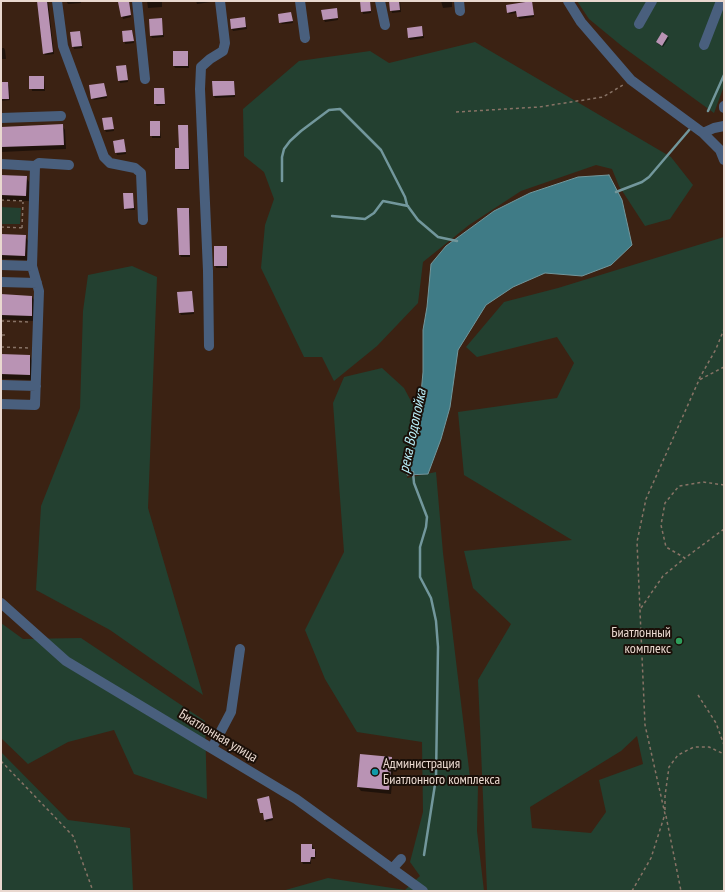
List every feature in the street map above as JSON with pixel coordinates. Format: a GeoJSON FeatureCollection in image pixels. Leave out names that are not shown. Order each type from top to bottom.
{"type":"FeatureCollection","features":[{"type":"Feature","properties":{"kind":"street"},"geometry":{"type":"LineString","coordinates":[[57,1],[63,46],[104,157],[110,163],[135,168],[141,173],[143,220]]}},
{"type":"Feature","properties":{"kind":"street"},"geometry":{"type":"LineString","coordinates":[[137,1],[145,79]]}},
{"type":"Feature","properties":{"kind":"street"},"geometry":{"type":"LineString","coordinates":[[209,346],[208,271],[200,89],[201,67],[223,51],[225,43],[220,1]]}},
{"type":"Feature","properties":{"kind":"street"},"geometry":{"type":"LineString","coordinates":[[300,1],[305,38]]}},
{"type":"Feature","properties":{"kind":"street"},"geometry":{"type":"LineString","coordinates":[[380,1],[385,25]]}},
{"type":"Feature","properties":{"kind":"street"},"geometry":{"type":"LineString","coordinates":[[568,1],[581,22],[631,80],[703,133],[720,150],[724,160]]}},
{"type":"Feature","properties":{"kind":"street"},"geometry":{"type":"LineString","coordinates":[[639,24],[652,1]]}},
{"type":"Feature","properties":{"kind":"street"},"geometry":{"type":"LineString","coordinates":[[704,45],[721,1]]}},
{"type":"Feature","properties":{"kind":"street"},"geometry":{"type":"LineString","coordinates":[[1,118],[61,116]]}},
{"type":"Feature","properties":{"kind":"street"},"geometry":{"type":"LineString","coordinates":[[703,133],[714,128],[724,126]]}},
{"type":"Feature","properties":{"kind":"street"},"geometry":{"type":"LineString","coordinates":[[1,164],[35,166],[40,163],[69,165]]}},
{"type":"Feature","properties":{"kind":"street"},"geometry":{"type":"LineString","coordinates":[[1,404],[35,405],[39,291],[32,266],[35,166]]}},
{"type":"Feature","properties":{"kind":"street"},"geometry":{"type":"LineString","coordinates":[[1,265],[32,266]]}},
{"type":"Feature","properties":{"kind":"street"},"geometry":{"type":"LineString","coordinates":[[1,282],[37,283]]}},
{"type":"Feature","properties":{"kind":"street"},"geometry":{"type":"LineString","coordinates":[[1,385],[36,386]]}},
{"type":"Feature","properties":{"kind":"street","name":"Биатлонная улица"},"geometry":{"type":"LineString","coordinates":[[1,603],[66,661],[296,799],[423,891]]}},
{"type":"Feature","properties":{"kind":"street"},"geometry":{"type":"LineString","coordinates":[[212,748],[231,712],[240,649]]}},
{"type":"Feature","properties":{"kind":"street"},"geometry":{"type":"LineString","coordinates":[[392,869],[402,859]]}},
{"type":"Feature","properties":{"kind":"path"},"geometry":{"type":"LineString","coordinates":[[456,112],[539,107],[603,97],[631,80]]}},
{"type":"Feature","properties":{"kind":"path"},"geometry":{"type":"LineString","coordinates":[[1,200],[34,202]]}},
{"type":"Feature","properties":{"kind":"path"},"geometry":{"type":"LineString","coordinates":[[22,228],[23,201]]}},
{"type":"Feature","properties":{"kind":"path"},"geometry":{"type":"LineString","coordinates":[[1,227],[33,228]]}},
{"type":"Feature","properties":{"kind":"path"},"geometry":{"type":"LineString","coordinates":[[1,321],[38,322]]}},
{"type":"Feature","properties":{"kind":"path"},"geometry":{"type":"LineString","coordinates":[[681,891],[645,725],[637,542],[646,499],[699,380],[724,329]]}},
{"type":"Feature","properties":{"kind":"path"},"geometry":{"type":"LineString","coordinates":[[1,330],[1,338]]}},
{"type":"Feature","properties":{"kind":"path"},"geometry":{"type":"LineString","coordinates":[[2,335],[7,335]]}},
{"type":"Feature","properties":{"kind":"path"},"geometry":{"type":"LineString","coordinates":[[1,347],[37,348]]}},
{"type":"Feature","properties":{"kind":"path"},"geometry":{"type":"LineString","coordinates":[[699,380],[724,367]]}},
{"type":"Feature","properties":{"kind":"path"},"geometry":{"type":"LineString","coordinates":[[685,558],[666,547],[661,526],[665,503],[679,486],[703,482],[724,485]]}},
{"type":"Feature","properties":{"kind":"path"},"geometry":{"type":"LineString","coordinates":[[641,608],[663,576],[724,529]]}},
{"type":"Feature","properties":{"kind":"path"},"geometry":{"type":"LineString","coordinates":[[698,695],[716,723],[724,745]]}},
{"type":"Feature","properties":{"kind":"path"},"geometry":{"type":"LineString","coordinates":[[632,891],[651,858],[665,814],[665,796],[669,767],[678,755],[694,747],[709,747],[724,754]]}},
{"type":"Feature","properties":{"kind":"path"},"geometry":{"type":"LineString","coordinates":[[1,761],[74,836],[93,891]]}},
{"type":"Feature","properties":{"kind":"green space"},"geometry":{"type":"Polygon","coordinates":[[[577,1],[724,1],[724,86],[714,113],[623,47],[589,19],[577,1]]]}},
{"type":"Feature","properties":{"kind":"green space"},"geometry":{"type":"Polygon","coordinates":[[[475,42],[671,157],[693,185],[670,219],[645,226],[619,186],[612,169],[596,165],[521,191],[469,225],[423,262],[418,303],[377,346],[334,381],[322,357],[304,357],[261,268],[265,225],[274,199],[264,172],[244,156],[243,109],[299,61],[370,51],[389,63],[475,42]]]}},
{"type":"Feature","properties":{"kind":"green space"},"geometry":{"type":"Polygon","coordinates":[[[1,207],[21,208],[20,224],[1,224],[1,207]]]}},
{"type":"Feature","properties":{"kind":"green space"},"geometry":{"type":"Polygon","coordinates":[[[724,237],[724,891],[487,891],[478,680],[511,624],[473,588],[464,551],[572,540],[464,475],[458,412],[557,398],[574,363],[557,337],[477,357],[466,347],[504,302],[558,288],[724,237]],[[637,736],[621,751],[530,807],[532,828],[591,833],[606,812],[599,780],[643,764],[637,736]]]}},
{"type":"Feature","properties":{"kind":"green space"},"geometry":{"type":"Polygon","coordinates":[[[132,266],[157,277],[148,508],[203,695],[110,630],[36,590],[41,506],[80,408],[83,311],[88,275],[132,266]]]}},
{"type":"Feature","properties":{"kind":"green space"},"geometry":{"type":"Polygon","coordinates":[[[382,368],[404,388],[419,416],[417,442],[407,478],[436,472],[443,553],[471,786],[478,786],[477,831],[484,891],[282,891],[328,878],[405,890],[420,876],[410,862],[423,812],[422,742],[357,732],[325,679],[305,630],[344,552],[333,403],[344,377],[382,368]]]}},
{"type":"Feature","properties":{"kind":"green space"},"geometry":{"type":"Polygon","coordinates":[[[1,623],[23,639],[81,638],[205,721],[207,799],[134,774],[114,730],[68,742],[28,764],[1,738],[1,623]]]}},
{"type":"Feature","properties":{"kind":"green space"},"geometry":{"type":"Polygon","coordinates":[[[1,752],[68,820],[130,828],[133,891],[1,891],[1,752]]]}},
{"type":"Feature","properties":{"kind":"water"},"geometry":{"type":"Polygon","coordinates":[[[609,175],[622,200],[632,245],[611,265],[582,276],[545,273],[513,287],[486,305],[458,350],[450,407],[441,439],[428,474],[407,475],[419,415],[423,372],[423,330],[427,307],[431,264],[446,246],[494,211],[530,193],[578,177],[609,175]]]}},
{"type":"Feature","properties":{"kind":"building"},"geometry":{"type":"Polygon","coordinates":[[[37,1],[47,1],[53,52],[43,54],[37,1]]]}},
{"type":"Feature","properties":{"kind":"building"},"geometry":{"type":"Polygon","coordinates":[[[129,1],[131,15],[121,17],[118,2],[129,1]]]}},
{"type":"Feature","properties":{"kind":"building"},"geometry":{"type":"Polygon","coordinates":[[[360,1],[370,1],[371,11],[361,12],[360,1]]]}},
{"type":"Feature","properties":{"kind":"building"},"geometry":{"type":"Polygon","coordinates":[[[389,1],[399,1],[400,10],[390,11],[389,1]]]}},
{"type":"Feature","properties":{"kind":"building"},"geometry":{"type":"Polygon","coordinates":[[[532,1],[534,15],[517,17],[516,11],[507,13],[506,5],[532,1]]]}},
{"type":"Feature","properties":{"kind":"building"},"geometry":{"type":"Polygon","coordinates":[[[337,8],[338,18],[323,20],[321,10],[337,8]]]}},
{"type":"Feature","properties":{"kind":"building"},"geometry":{"type":"Polygon","coordinates":[[[291,12],[293,21],[279,23],[278,14],[291,12]]]}},
{"type":"Feature","properties":{"kind":"building"},"geometry":{"type":"Polygon","coordinates":[[[245,17],[246,27],[231,29],[230,19],[245,17]]]}},
{"type":"Feature","properties":{"kind":"building"},"geometry":{"type":"Polygon","coordinates":[[[162,18],[163,35],[150,36],[149,19],[162,18]]]}},
{"type":"Feature","properties":{"kind":"building"},"geometry":{"type":"Polygon","coordinates":[[[422,26],[423,36],[408,38],[407,28],[422,26]]]}},
{"type":"Feature","properties":{"kind":"building"},"geometry":{"type":"Polygon","coordinates":[[[132,30],[134,41],[123,42],[122,31],[132,30]]]}},
{"type":"Feature","properties":{"kind":"building"},"geometry":{"type":"Polygon","coordinates":[[[80,31],[82,46],[72,47],[70,32],[80,31]]]}},
{"type":"Feature","properties":{"kind":"building"},"geometry":{"type":"Polygon","coordinates":[[[662,32],[668,36],[662,46],[656,42],[662,32]]]}},
{"type":"Feature","properties":{"kind":"building"},"geometry":{"type":"Polygon","coordinates":[[[173,51],[188,51],[188,66],[173,66],[173,51]]]}},
{"type":"Feature","properties":{"kind":"building"},"geometry":{"type":"Polygon","coordinates":[[[126,65],[128,80],[118,81],[116,66],[126,65]]]}},
{"type":"Feature","properties":{"kind":"building"},"geometry":{"type":"Polygon","coordinates":[[[29,76],[44,76],[44,89],[29,89],[29,76]]]}},
{"type":"Feature","properties":{"kind":"building"},"geometry":{"type":"Polygon","coordinates":[[[212,81],[234,81],[235,95],[213,96],[212,81]]]}},
{"type":"Feature","properties":{"kind":"building"},"geometry":{"type":"Polygon","coordinates":[[[1,82],[8,82],[9,99],[1,99],[1,82]]]}},
{"type":"Feature","properties":{"kind":"building"},"geometry":{"type":"Polygon","coordinates":[[[104,83],[107,96],[91,99],[89,85],[104,83]]]}},
{"type":"Feature","properties":{"kind":"building"},"geometry":{"type":"Polygon","coordinates":[[[154,88],[164,88],[165,104],[154,104],[154,88]]]}},
{"type":"Feature","properties":{"kind":"building"},"geometry":{"type":"Polygon","coordinates":[[[112,117],[114,129],[104,130],[102,118],[112,117]]]}},
{"type":"Feature","properties":{"kind":"building"},"geometry":{"type":"Polygon","coordinates":[[[150,121],[160,121],[160,136],[150,136],[150,121]]]}},
{"type":"Feature","properties":{"kind":"building"},"geometry":{"type":"Polygon","coordinates":[[[63,124],[64,145],[1,147],[1,127],[63,124]]]}},
{"type":"Feature","properties":{"kind":"building"},"geometry":{"type":"Polygon","coordinates":[[[178,125],[188,125],[189,169],[175,169],[175,148],[179,148],[178,125]]]}},
{"type":"Feature","properties":{"kind":"building"},"geometry":{"type":"Polygon","coordinates":[[[124,139],[126,152],[115,153],[113,141],[124,139]]]}},
{"type":"Feature","properties":{"kind":"building"},"geometry":{"type":"Polygon","coordinates":[[[1,175],[27,176],[26,196],[1,195],[1,175]]]}},
{"type":"Feature","properties":{"kind":"building"},"geometry":{"type":"Polygon","coordinates":[[[123,193],[133,193],[134,208],[124,209],[123,193]]]}},
{"type":"Feature","properties":{"kind":"building"},"geometry":{"type":"Polygon","coordinates":[[[177,208],[189,208],[190,255],[179,255],[177,208]]]}},
{"type":"Feature","properties":{"kind":"building"},"geometry":{"type":"Polygon","coordinates":[[[1,234],[26,235],[25,256],[1,255],[1,234]]]}},
{"type":"Feature","properties":{"kind":"building"},"geometry":{"type":"Polygon","coordinates":[[[214,246],[227,246],[227,266],[214,266],[214,246]]]}},
{"type":"Feature","properties":{"kind":"building"},"geometry":{"type":"Polygon","coordinates":[[[192,291],[194,312],[179,313],[177,292],[192,291]]]}},
{"type":"Feature","properties":{"kind":"building"},"geometry":{"type":"Polygon","coordinates":[[[1,294],[32,296],[32,316],[1,315],[1,294]]]}},
{"type":"Feature","properties":{"kind":"building"},"geometry":{"type":"Polygon","coordinates":[[[1,354],[30,355],[30,375],[1,374],[1,354]]]}},
{"type":"Feature","properties":{"kind":"building","name":"Администрация Биатлонного комплекса"},"geometry":{"type":"Polygon","coordinates":[[[360,754],[392,757],[389,790],[357,787],[360,754]]]}},
{"type":"Feature","properties":{"kind":"building"},"geometry":{"type":"Polygon","coordinates":[[[269,796],[273,818],[264,820],[263,813],[260,813],[257,799],[269,796]]]}},
{"type":"Feature","properties":{"kind":"building"},"geometry":{"type":"Polygon","coordinates":[[[301,844],[312,844],[312,849],[315,849],[315,857],[311,857],[310,862],[301,862],[301,844]]]}},
{"type":"Feature","properties":{"kind":"waterway","name":"река Водопойка"},"geometry":{"type":"LineString","coordinates":[[708,111],[724,75]]}},
{"type":"Feature","properties":{"kind":"waterway"},"geometry":{"type":"LineString","coordinates":[[282,181],[282,157],[284,149],[290,141],[329,110],[340,109],[381,150],[405,197],[407,205],[418,220],[438,237],[457,241]]}},
{"type":"Feature","properties":{"kind":"waterway","name":"река Водопойка"},"geometry":{"type":"LineString","coordinates":[[616,192],[642,182],[649,177],[690,129]]}},
{"type":"Feature","properties":{"kind":"waterway"},"geometry":{"type":"LineString","coordinates":[[332,216],[365,219],[374,213],[383,201],[408,206]]}},
{"type":"Feature","properties":{"kind":"waterway","name":"река Водопойка"},"geometry":{"type":"LineString","coordinates":[[413,472],[414,483],[427,517],[426,527],[420,547],[420,577],[431,598],[436,621],[438,647],[436,778],[424,855]]}},
{"type":"Feature","properties":{"kind":"place","name":"Биатлонный комплекс"},"geometry":{"type":"Point","coordinates":[679,641]}},
{"type":"Feature","properties":{"kind":"place","name":"Администрация Биатлонного комплекса"},"geometry":{"type":"Point","coordinates":[375,772]}}]}
